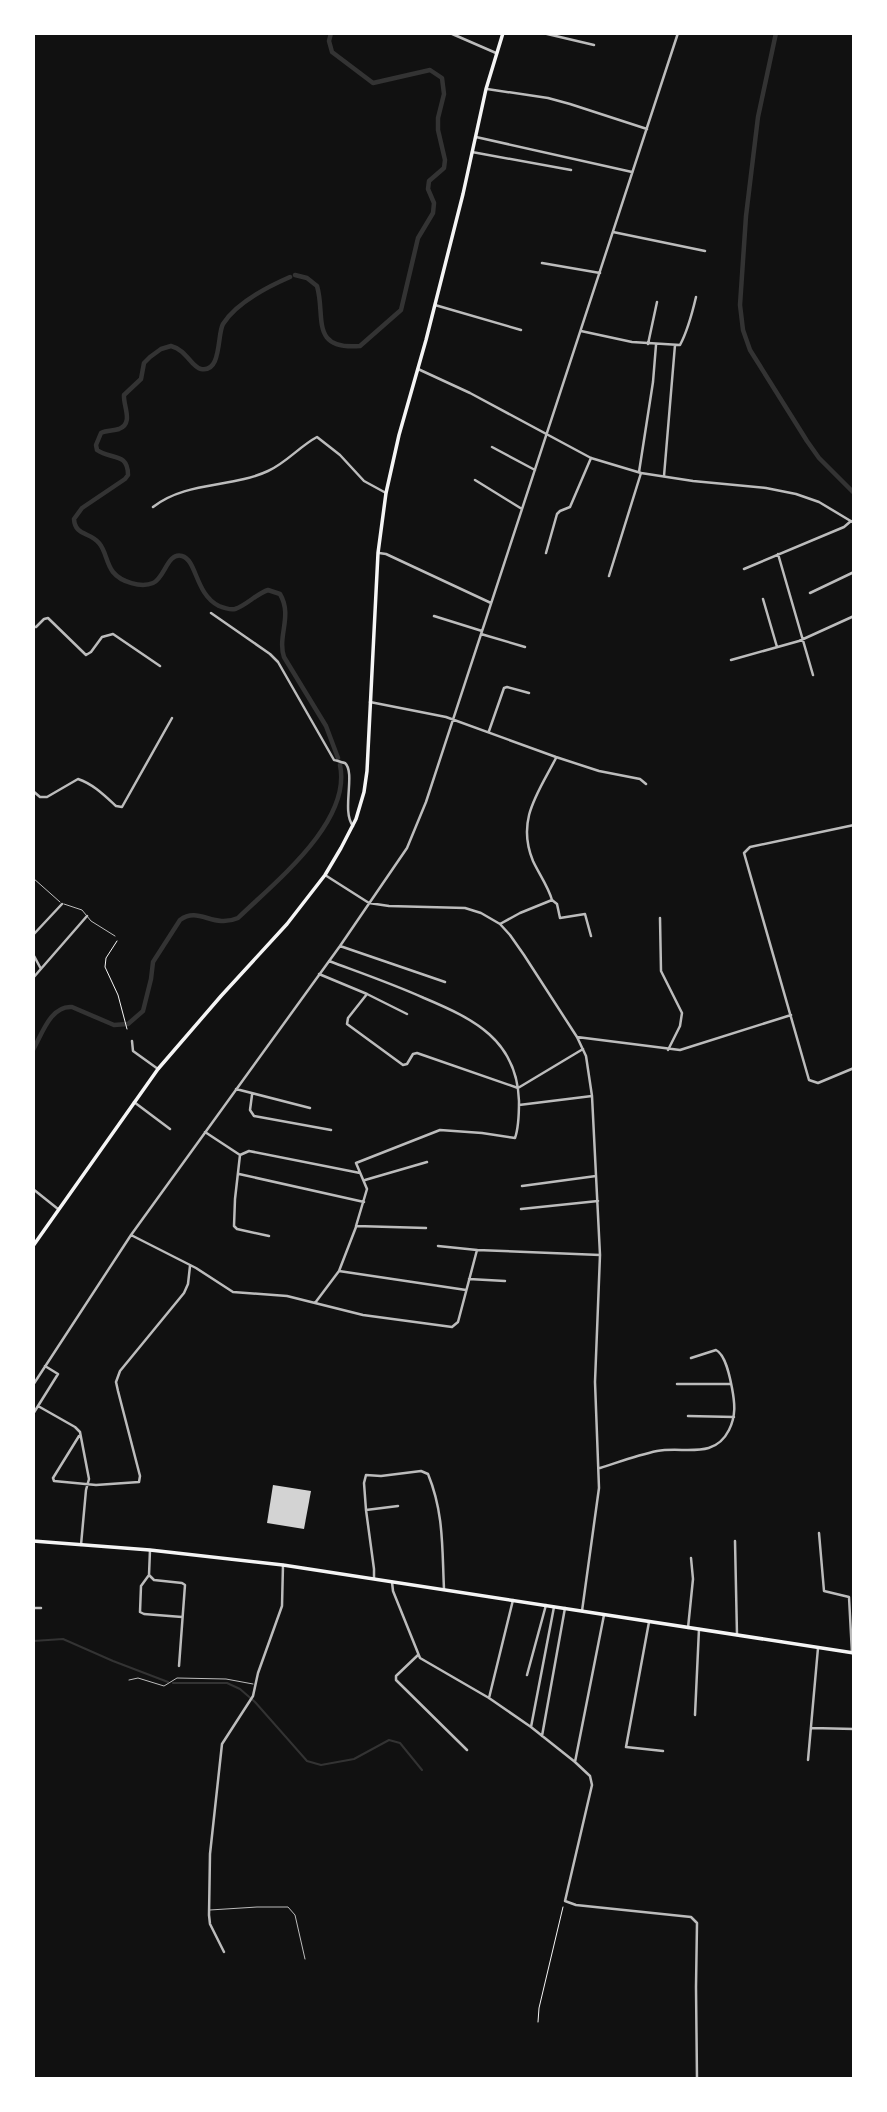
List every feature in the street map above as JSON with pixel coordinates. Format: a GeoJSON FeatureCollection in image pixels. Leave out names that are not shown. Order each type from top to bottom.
{"type":"FeatureCollection","features":[{"type":"Feature","properties":{"kind":"main road"},"geometry":{"type":"LineString","coordinates":[[33,1245],[158,1069],[283,929],[325,875],[353,826],[365,782],[378,553],[386,493],[435,305],[486,89],[503,33]]}},
{"type":"Feature","properties":{"kind":"main road"},"geometry":{"type":"LineString","coordinates":[[33,1541],[150,1550],[283,1565],[853,1653]]}},
{"type":"Feature","properties":{"kind":"street"},"geometry":{"type":"LineString","coordinates":[[450,33],[496,53]]}},
{"type":"Feature","properties":{"kind":"street"},"geometry":{"type":"LineString","coordinates":[[542,33],[594,45]]}},
{"type":"Feature","properties":{"kind":"street"},"geometry":{"type":"LineString","coordinates":[[33,1385],[131,1235],[340,946],[412,839],[678,33]]}},
{"type":"Feature","properties":{"kind":"street"},"geometry":{"type":"LineString","coordinates":[[486,89],[548,98],[646,129]]}},
{"type":"Feature","properties":{"kind":"street"},"geometry":{"type":"LineString","coordinates":[[476,137],[632,172]]}},
{"type":"Feature","properties":{"kind":"street"},"geometry":{"type":"LineString","coordinates":[[472,152],[571,170]]}},
{"type":"Feature","properties":{"kind":"street"},"geometry":{"type":"LineString","coordinates":[[613,232],[705,251]]}},
{"type":"Feature","properties":{"kind":"street"},"geometry":{"type":"LineString","coordinates":[[542,263],[600,272]]}},
{"type":"Feature","properties":{"kind":"street"},"geometry":{"type":"LineString","coordinates":[[581,331],[648,344],[682,344],[696,297]]}},
{"type":"Feature","properties":{"kind":"street"},"geometry":{"type":"LineString","coordinates":[[648,344],[657,302]]}},
{"type":"Feature","properties":{"kind":"street"},"geometry":{"type":"LineString","coordinates":[[435,305],[522,330]]}},
{"type":"Feature","properties":{"kind":"street"},"geometry":{"type":"LineString","coordinates":[[609,576],[640,472],[656,345]]}},
{"type":"Feature","properties":{"kind":"street"},"geometry":{"type":"LineString","coordinates":[[664,476],[676,345]]}},
{"type":"Feature","properties":{"kind":"street"},"geometry":{"type":"LineString","coordinates":[[418,369],[591,458],[640,472],[796,494],[819,502],[853,522]]}},
{"type":"Feature","properties":{"kind":"street"},"geometry":{"type":"LineString","coordinates":[[153,507],[177,494],[267,472],[316,437],[323,440],[364,481],[386,493]]}},
{"type":"Feature","properties":{"kind":"street"},"geometry":{"type":"LineString","coordinates":[[492,447],[535,470]]}},
{"type":"Feature","properties":{"kind":"street"},"geometry":{"type":"LineString","coordinates":[[546,553],[557,514],[560,510],[570,508],[591,458]]}},
{"type":"Feature","properties":{"kind":"street"},"geometry":{"type":"LineString","coordinates":[[475,480],[522,509]]}},
{"type":"Feature","properties":{"kind":"street"},"geometry":{"type":"LineString","coordinates":[[744,569],[853,522]]}},
{"type":"Feature","properties":{"kind":"street"},"geometry":{"type":"LineString","coordinates":[[378,553],[386,554],[491,603]]}},
{"type":"Feature","properties":{"kind":"street"},"geometry":{"type":"LineString","coordinates":[[778,554],[813,674]]}},
{"type":"Feature","properties":{"kind":"street"},"geometry":{"type":"LineString","coordinates":[[810,593],[854,572]]}},
{"type":"Feature","properties":{"kind":"street"},"geometry":{"type":"LineString","coordinates":[[764,599],[778,647]]}},
{"type":"Feature","properties":{"kind":"street"},"geometry":{"type":"LineString","coordinates":[[211,614],[278,662],[334,760],[347,766],[349,818],[353,826]]}},
{"type":"Feature","properties":{"kind":"street"},"geometry":{"type":"LineString","coordinates":[[434,616],[525,647]]}},
{"type":"Feature","properties":{"kind":"street"},"geometry":{"type":"LineString","coordinates":[[731,660],[803,639],[854,616]]}},
{"type":"Feature","properties":{"kind":"street"},"geometry":{"type":"LineString","coordinates":[[33,627],[48,618],[86,655],[102,636],[113,634],[160,666]]}},
{"type":"Feature","properties":{"kind":"street"},"geometry":{"type":"LineString","coordinates":[[489,731],[505,687],[529,693]]}},
{"type":"Feature","properties":{"kind":"street"},"geometry":{"type":"LineString","coordinates":[[370,702],[453,719],[556,757],[599,771],[640,779],[646,784]]}},
{"type":"Feature","properties":{"kind":"street"},"geometry":{"type":"LineString","coordinates":[[33,791],[40,797],[47,797],[78,779],[96,788],[116,806],[122,807],[172,718]]}},
{"type":"Feature","properties":{"kind":"street"},"geometry":{"type":"LineString","coordinates":[[556,757],[526,820],[531,854],[562,918],[585,914],[591,936]]}},
{"type":"Feature","properties":{"kind":"street"},"geometry":{"type":"LineString","coordinates":[[854,825],[745,850],[810,1082],[818,1083],[854,1068]]}},
{"type":"Feature","properties":{"kind":"street"},"geometry":{"type":"LineString","coordinates":[[325,875],[369,903],[465,908],[500,924],[524,955],[577,1037],[589,1066],[600,1255],[595,1382],[598,1488],[582,1611]]}},
{"type":"Feature","properties":{"kind":"street"},"geometry":{"type":"LineString","coordinates":[[500,924],[552,900]]}},
{"type":"Feature","properties":{"kind":"street"},"geometry":{"type":"LineString","coordinates":[[33,935],[62,904]]}},
{"type":"Feature","properties":{"kind":"street"},"geometry":{"type":"LineString","coordinates":[[33,978],[87,916]]}},
{"type":"Feature","properties":{"kind":"street"},"geometry":{"type":"LineString","coordinates":[[660,918],[661,971],[682,1013],[680,1026],[668,1050]]}},
{"type":"Feature","properties":{"kind":"street"},"geometry":{"type":"LineString","coordinates":[[340,946],[445,982]]}},
{"type":"Feature","properties":{"kind":"street"},"geometry":{"type":"LineString","coordinates":[[33,954],[41,969]]}},
{"type":"Feature","properties":{"kind":"street"},"geometry":{"type":"LineString","coordinates":[[315,1303],[339,1271],[364,1202],[367,1189],[356,1162],[439,1130],[515,1138],[519,1105],[511,1060],[485,1029],[430,1000],[329,961]]}},
{"type":"Feature","properties":{"kind":"street"},"geometry":{"type":"LineString","coordinates":[[319,974],[407,1014]]}},
{"type":"Feature","properties":{"kind":"street"},"geometry":{"type":"LineString","coordinates":[[367,994],[347,1023],[401,1065],[406,1065],[413,1054],[417,1053],[518,1088]]}},
{"type":"Feature","properties":{"kind":"street"},"geometry":{"type":"LineString","coordinates":[[577,1037],[680,1050],[791,1015]]}},
{"type":"Feature","properties":{"kind":"street"},"geometry":{"type":"LineString","coordinates":[[132,1041],[133,1051],[158,1069]]}},
{"type":"Feature","properties":{"kind":"street"},"geometry":{"type":"LineString","coordinates":[[518,1088],[583,1049]]}},
{"type":"Feature","properties":{"kind":"street"},"geometry":{"type":"LineString","coordinates":[[236,1089],[310,1108]]}},
{"type":"Feature","properties":{"kind":"street"},"geometry":{"type":"LineString","coordinates":[[252,1095],[250,1110],[254,1116],[331,1130]]}},
{"type":"Feature","properties":{"kind":"street"},"geometry":{"type":"LineString","coordinates":[[519,1105],[592,1096]]}},
{"type":"Feature","properties":{"kind":"street"},"geometry":{"type":"LineString","coordinates":[[134,1102],[170,1129]]}},
{"type":"Feature","properties":{"kind":"street"},"geometry":{"type":"LineString","coordinates":[[205,1132],[240,1155]]}},
{"type":"Feature","properties":{"kind":"street"},"geometry":{"type":"LineString","coordinates":[[240,1155],[249,1151],[360,1173]]}},
{"type":"Feature","properties":{"kind":"street"},"geometry":{"type":"LineString","coordinates":[[240,1155],[234,1199],[234,1226],[269,1236]]}},
{"type":"Feature","properties":{"kind":"street"},"geometry":{"type":"LineString","coordinates":[[365,1180],[427,1162]]}},
{"type":"Feature","properties":{"kind":"street"},"geometry":{"type":"LineString","coordinates":[[239,1174],[364,1202]]}},
{"type":"Feature","properties":{"kind":"street"},"geometry":{"type":"LineString","coordinates":[[522,1186],[596,1176]]}},
{"type":"Feature","properties":{"kind":"street"},"geometry":{"type":"LineString","coordinates":[[33,1189],[58,1209]]}},
{"type":"Feature","properties":{"kind":"street"},"geometry":{"type":"LineString","coordinates":[[521,1209],[598,1201]]}},
{"type":"Feature","properties":{"kind":"street"},"geometry":{"type":"LineString","coordinates":[[356,1226],[426,1228]]}},
{"type":"Feature","properties":{"kind":"street"},"geometry":{"type":"LineString","coordinates":[[131,1235],[190,1265],[233,1292],[287,1296],[363,1315],[452,1327],[458,1322],[477,1250]]}},
{"type":"Feature","properties":{"kind":"street"},"geometry":{"type":"LineString","coordinates":[[438,1247],[600,1255]]}},
{"type":"Feature","properties":{"kind":"street"},"geometry":{"type":"LineString","coordinates":[[79,1436],[53,1479],[55,1481],[96,1485],[139,1482],[140,1476],[116,1385],[117,1377],[184,1293],[190,1265]]}},
{"type":"Feature","properties":{"kind":"street"},"geometry":{"type":"LineString","coordinates":[[339,1271],[466,1290]]}},
{"type":"Feature","properties":{"kind":"street"},"geometry":{"type":"LineString","coordinates":[[469,1279],[505,1281]]}},
{"type":"Feature","properties":{"kind":"street"},"geometry":{"type":"LineString","coordinates":[[598,1468],[656,1451],[710,1448],[723,1440],[734,1417],[735,1408],[721,1352],[714,1350],[691,1358]]}},
{"type":"Feature","properties":{"kind":"street"},"geometry":{"type":"LineString","coordinates":[[33,1414],[58,1374],[45,1366]]}},
{"type":"Feature","properties":{"kind":"street"},"geometry":{"type":"LineString","coordinates":[[677,1384],[731,1384]]}},
{"type":"Feature","properties":{"kind":"street"},"geometry":{"type":"LineString","coordinates":[[38,1406],[78,1429],[89,1475],[81,1545]]}},
{"type":"Feature","properties":{"kind":"street"},"geometry":{"type":"LineString","coordinates":[[688,1416],[734,1417]]}},
{"type":"Feature","properties":{"kind":"street"},"geometry":{"type":"LineString","coordinates":[[374,1578],[366,1510],[366,1475],[421,1471],[426,1472],[438,1500],[444,1589]]}},
{"type":"Feature","properties":{"kind":"street"},"geometry":{"type":"LineString","coordinates":[[366,1510],[398,1506]]}},
{"type":"Feature","properties":{"kind":"street"},"geometry":{"type":"LineString","coordinates":[[819,1533],[824,1591],[849,1597],[853,1653]]}},
{"type":"Feature","properties":{"kind":"street"},"geometry":{"type":"LineString","coordinates":[[735,1541],[737,1635]]}},
{"type":"Feature","properties":{"kind":"street"},"geometry":{"type":"LineString","coordinates":[[150,1550],[149,1575],[141,1586],[140,1612],[144,1615],[182,1617]]}},
{"type":"Feature","properties":{"kind":"street"},"geometry":{"type":"LineString","coordinates":[[688,1628],[693,1579],[691,1558]]}},
{"type":"Feature","properties":{"kind":"street"},"geometry":{"type":"LineString","coordinates":[[225,1952],[211,1924],[209,1910],[210,1854],[222,1744],[253,1696],[282,1606],[283,1565]]}},
{"type":"Feature","properties":{"kind":"street"},"geometry":{"type":"LineString","coordinates":[[149,1575],[154,1580],[185,1585],[179,1666]]}},
{"type":"Feature","properties":{"kind":"street"},"geometry":{"type":"LineString","coordinates":[[392,1581],[393,1591],[418,1656],[434,1668],[489,1698],[531,1727],[590,1776],[592,1785],[565,1901],[576,1905],[691,1917],[697,1923],[697,2079]]}},
{"type":"Feature","properties":{"kind":"street"},"geometry":{"type":"LineString","coordinates":[[489,1698],[513,1600]]}},
{"type":"Feature","properties":{"kind":"street"},"geometry":{"type":"LineString","coordinates":[[527,1675],[545,1605]]}},
{"type":"Feature","properties":{"kind":"street"},"geometry":{"type":"LineString","coordinates":[[531,1727],[554,1607]]}},
{"type":"Feature","properties":{"kind":"street"},"geometry":{"type":"LineString","coordinates":[[33,1608],[41,1608]]}},
{"type":"Feature","properties":{"kind":"street"},"geometry":{"type":"LineString","coordinates":[[542,1736],[565,1608]]}},
{"type":"Feature","properties":{"kind":"street"},"geometry":{"type":"LineString","coordinates":[[575,1762],[604,1615]]}},
{"type":"Feature","properties":{"kind":"street"},"geometry":{"type":"LineString","coordinates":[[649,1622],[626,1747],[663,1751]]}},
{"type":"Feature","properties":{"kind":"street"},"geometry":{"type":"LineString","coordinates":[[695,1715],[699,1629]]}},
{"type":"Feature","properties":{"kind":"street"},"geometry":{"type":"LineString","coordinates":[[808,1760],[818,1648]]}},
{"type":"Feature","properties":{"kind":"street"},"geometry":{"type":"LineString","coordinates":[[418,1656],[396,1675],[396,1680],[467,1750]]}},
{"type":"Feature","properties":{"kind":"street"},"geometry":{"type":"LineString","coordinates":[[810,1728],[854,1729]]}},
{"type":"Feature","properties":{"kind":"lane"},"geometry":{"type":"LineString","coordinates":[[33,878],[62,904],[79,908],[115,936]]}},
{"type":"Feature","properties":{"kind":"lane"},"geometry":{"type":"LineString","coordinates":[[129,1680],[138,1678],[164,1686],[177,1678],[226,1679],[255,1684]]}},
{"type":"Feature","properties":{"kind":"lane"},"geometry":{"type":"LineString","coordinates":[[209,1910],[288,1907],[295,1915],[305,1959]]}},
{"type":"Feature","properties":{"kind":"path"},"geometry":{"type":"LineString","coordinates":[[115,936],[117,943],[106,958],[105,967],[117,991],[127,1029]]}},
{"type":"Feature","properties":{"kind":"path"},"geometry":{"type":"LineString","coordinates":[[538,2022],[565,1901]]}},
{"type":"Feature","properties":{"kind":"building"},"geometry":{"type":"Polygon","coordinates":[[[273,1485],[311,1491],[304,1529],[267,1523],[273,1485]]]}},
{"type":"Feature","properties":{"kind":"waterway"},"geometry":{"type":"LineString","coordinates":[[295,275],[307,278],[317,286],[326,337],[333,343],[344,346],[360,346],[401,310],[418,238],[433,213],[434,203],[428,189],[429,181],[444,168],[445,160],[438,130],[444,94],[442,78],[430,70],[373,83],[332,52],[329,41],[331,33]]}},
{"type":"Feature","properties":{"kind":"waterway"},"geometry":{"type":"LineString","coordinates":[[776,33],[758,117],[746,216],[740,305],[743,330],[750,350],[807,441],[819,458],[854,493]]}},
{"type":"Feature","properties":{"kind":"waterway"},"geometry":{"type":"LineString","coordinates":[[290,277],[253,296],[229,316],[221,329],[216,359],[208,369],[197,368],[181,351],[171,346],[161,349],[144,363],[141,379],[124,395],[126,423],[119,429],[101,433],[96,445],[97,450],[102,453],[122,460],[128,475],[82,508],[74,519],[80,531],[99,543],[113,572],[126,581],[143,585],[153,583],[169,561],[182,556],[191,564],[205,594],[221,607],[235,609],[268,590],[280,594],[285,610],[282,641],[284,657],[326,726],[338,758]]}},
{"type":"Feature","properties":{"kind":"waterway"},"geometry":{"type":"LineString","coordinates":[[33,1050],[48,1022],[58,1011],[65,1008],[72,1007],[114,1025],[128,1024],[143,1011],[153,962],[180,920],[194,915],[221,921],[238,918],[290,869],[323,829],[334,808],[341,786],[340,765]]}},
{"type":"Feature","properties":{"kind":"waterway"},"geometry":{"type":"LineString","coordinates":[[33,1641],[63,1639],[168,1682]]}},
{"type":"Feature","properties":{"kind":"waterway"},"geometry":{"type":"LineString","coordinates":[[173,1683],[227,1683],[240,1689],[255,1702],[307,1761],[321,1765],[354,1759],[389,1740],[400,1743],[422,1770]]}}]}
